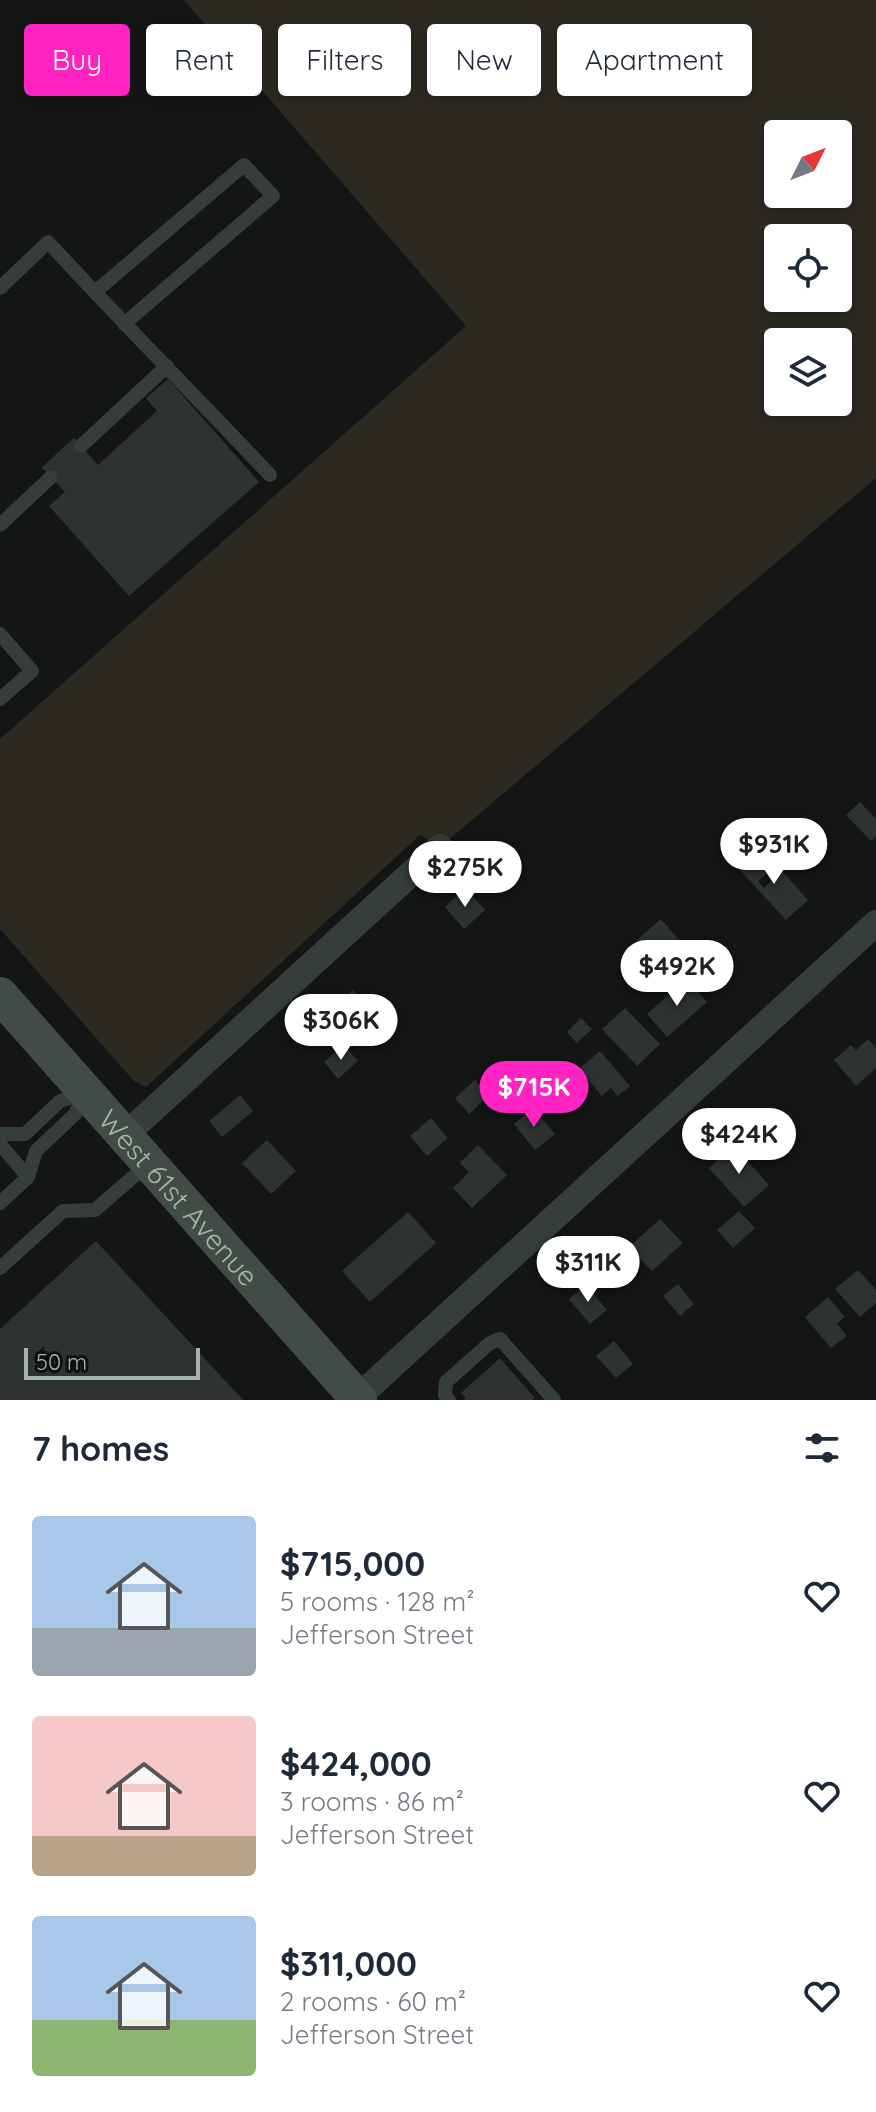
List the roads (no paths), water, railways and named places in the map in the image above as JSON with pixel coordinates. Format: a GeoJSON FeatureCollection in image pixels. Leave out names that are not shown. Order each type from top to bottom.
{"type":"FeatureCollection","features":[{"type":"Feature","properties":{"kind":"main road","name":"West 61st Avenue"},"geometry":{"type":"LineString","coordinates":[[0,995],[350,1394]]}},
{"type":"Feature","properties":{"kind":"street"},"geometry":{"type":"LineString","coordinates":[[124,1136],[440,847]]}},
{"type":"Feature","properties":{"kind":"street"},"geometry":{"type":"LineString","coordinates":[[350,1394],[876,923]]}},
{"type":"Feature","properties":{"kind":"lane"},"geometry":{"type":"LineString","coordinates":[[95,292],[244,165],[273,196],[124,324]]}},
{"type":"Feature","properties":{"kind":"lane"},"geometry":{"type":"LineString","coordinates":[[0,288],[48,242],[270,475]]}},
{"type":"Feature","properties":{"kind":"lane"},"geometry":{"type":"LineString","coordinates":[[81,446],[167,366]]}},
{"type":"Feature","properties":{"kind":"lane"},"geometry":{"type":"LineString","coordinates":[[0,525],[51,477]]}},
{"type":"Feature","properties":{"kind":"lane"},"geometry":{"type":"LineString","coordinates":[[0,634],[32,671],[0,699]]}},
{"type":"Feature","properties":{"kind":"lane"},"geometry":{"type":"LineString","coordinates":[[0,1134],[25,1134],[60,1101],[85,1092]]}},
{"type":"Feature","properties":{"kind":"lane"},"geometry":{"type":"LineString","coordinates":[[0,1203],[28,1177],[36,1151],[75,1114],[85,1092]]}},
{"type":"Feature","properties":{"kind":"lane"},"geometry":{"type":"LineString","coordinates":[[0,1144],[28,1177]]}},
{"type":"Feature","properties":{"kind":"lane"},"geometry":{"type":"LineString","coordinates":[[0,1268],[63,1211],[95,1210],[148,1164]]}},
{"type":"Feature","properties":{"kind":"lane"},"geometry":{"type":"LineString","coordinates":[[449,1400],[445,1395],[446,1382],[490,1343],[500,1339],[554,1400]]}}]}
